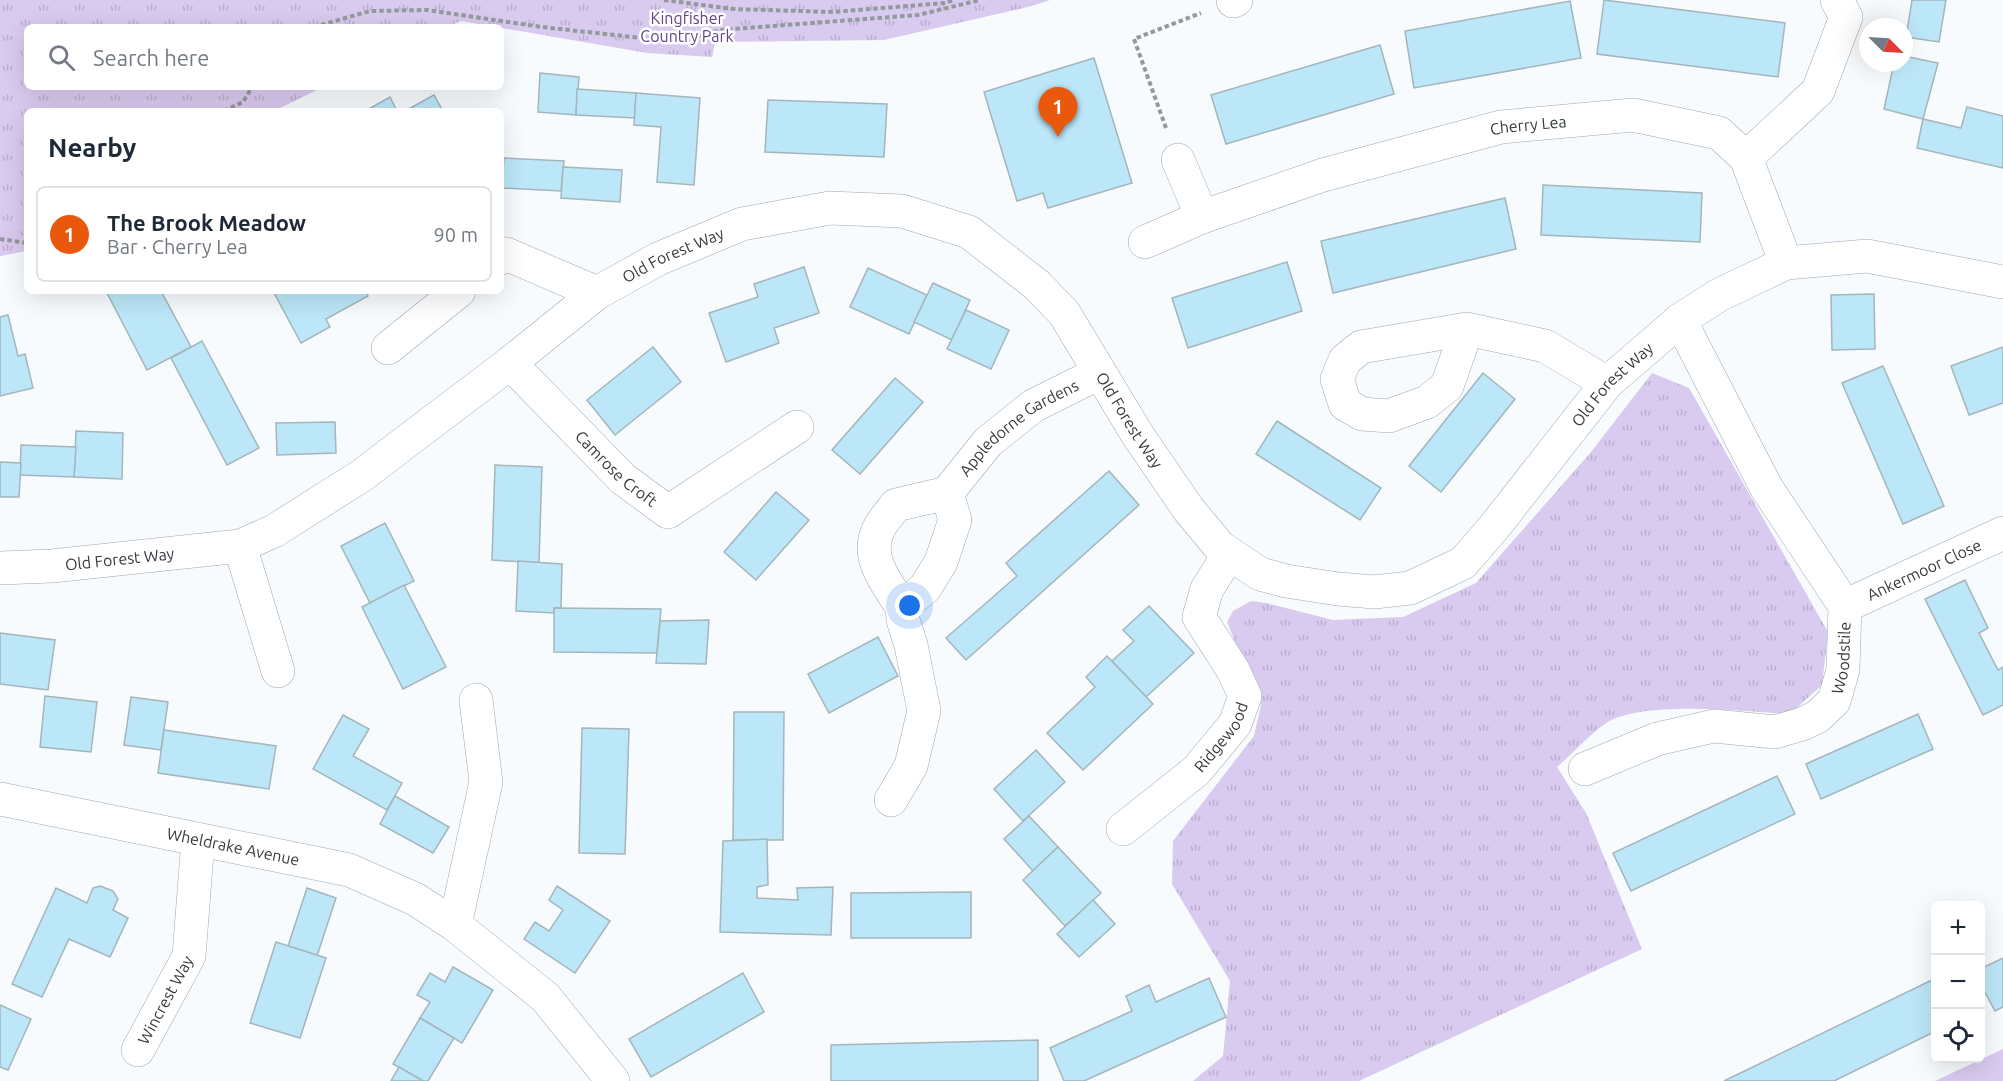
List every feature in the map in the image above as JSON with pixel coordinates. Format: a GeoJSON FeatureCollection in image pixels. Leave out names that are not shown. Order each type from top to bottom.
{"type":"FeatureCollection","features":[{"type":"Feature","properties":{"kind":"street"},"geometry":{"type":"LineString","coordinates":[[1746,158],[1818,91],[1846,17],[1837,0]]}},
{"type":"Feature","properties":{"kind":"street","name":"Cherry Lea"},"geometry":{"type":"LineString","coordinates":[[1145,242],[1202,217],[1323,175],[1501,127],[1633,115],[1719,133],[1746,158],[1786,262]]}},
{"type":"Feature","properties":{"kind":"street"},"geometry":{"type":"LineString","coordinates":[[1178,160],[1202,217]]}},
{"type":"Feature","properties":{"kind":"street","name":"Old Forest Way"},"geometry":{"type":"LineString","coordinates":[[0,568],[52,566],[240,546],[274,531],[361,476],[510,363],[597,293],[658,260],[742,224],[830,208],[902,211],[969,232],[1037,285],[1064,313],[1137,434],[1189,510],[1229,554],[1260,574],[1286,581],[1374,592],[1410,588],[1463,563],[1495,526],[1607,383],[1680,320],[1719,295],[1786,262],[1867,256],[2003,282]]}},
{"type":"Feature","properties":{"kind":"street"},"geometry":{"type":"LineString","coordinates":[[504,256],[506,254],[597,293]]}},
{"type":"Feature","properties":{"kind":"street"},"geometry":{"type":"LineString","coordinates":[[388,348],[455,294]]}},
{"type":"Feature","properties":{"kind":"street","name":"Woodstile"},"geometry":{"type":"LineString","coordinates":[[1585,769],[1657,739],[1714,726],[1775,732],[1817,717],[1834,701],[1843,670],[1845,606],[1766,488],[1680,320]]}},
{"type":"Feature","properties":{"kind":"street"},"geometry":{"type":"LineString","coordinates":[[1467,329],[1545,346],[1607,383]]}},
{"type":"Feature","properties":{"kind":"street","name":"Camrose Croft"},"geometry":{"type":"LineString","coordinates":[[510,363],[623,479],[668,512],[797,427]]}},
{"type":"Feature","properties":{"kind":"street","name":"Appledorne Gardens"},"geometry":{"type":"LineString","coordinates":[[891,800],[911,766],[924,711],[902,607],[878,569],[874,555],[877,533],[896,505],[947,493],[988,442],[1033,406],[1099,374]]}},
{"type":"Feature","properties":{"kind":"street","name":"Appledorne Gardens"},"geometry":{"type":"LineString","coordinates":[[902,607],[925,588],[941,562],[955,520],[947,493]]}},
{"type":"Feature","properties":{"kind":"street","name":"Ankermoor Close"},"geometry":{"type":"LineString","coordinates":[[1845,606],[2003,532]]}},
{"type":"Feature","properties":{"kind":"street"},"geometry":{"type":"LineString","coordinates":[[240,546],[278,671]]}},
{"type":"Feature","properties":{"kind":"street","name":"Ridgewood"},"geometry":{"type":"LineString","coordinates":[[1124,830],[1196,771],[1235,724],[1245,696],[1233,670],[1199,617],[1207,589],[1229,554]]}},
{"type":"Feature","properties":{"kind":"street"},"geometry":{"type":"LineString","coordinates":[[455,925],[486,782],[476,700]]}},
{"type":"Feature","properties":{"kind":"street","name":"Wheldrake Avenue"},"geometry":{"type":"LineString","coordinates":[[0,799],[349,870],[415,899],[455,925],[545,997],[600,1077]]}},
{"type":"Feature","properties":{"kind":"street","name":"Wincrest Way"},"geometry":{"type":"LineString","coordinates":[[138,1050],[189,956],[198,840]]}},
{"type":"Feature","properties":{"kind":"path"},"geometry":{"type":"LineString","coordinates":[[664,0],[733,9],[833,12],[945,3],[954,0]]}},
{"type":"Feature","properties":{"kind":"path"},"geometry":{"type":"LineString","coordinates":[[324,24],[370,11],[427,10],[542,27],[678,42],[720,30],[918,15],[980,0]]}},
{"type":"Feature","properties":{"kind":"path"},"geometry":{"type":"LineString","coordinates":[[1178,160],[1134,39],[1234,1]]}},
{"type":"Feature","properties":{"kind":"path"},"geometry":{"type":"LineString","coordinates":[[230,108],[243,102],[250,90]]}},
{"type":"Feature","properties":{"kind":"path"},"geometry":{"type":"LineString","coordinates":[[0,239],[24,243]]}},
{"type":"Feature","properties":{"kind":"green space","name":"Kingfisher Country Park"},"geometry":{"type":"Polygon","coordinates":[[[0,0],[1050,0],[884,40],[715,42],[712,57],[647,53],[504,28],[504,24],[461,21],[454,24],[24,24],[24,90],[317,90],[280,108],[24,108],[24,252],[0,256],[0,0]]]}},
{"type":"Feature","properties":{"kind":"green space"},"geometry":{"type":"Polygon","coordinates":[[[1652,373],[1689,388],[1828,632],[1822,685],[1790,714],[1668,709],[1621,716],[1605,724],[1557,767],[1586,813],[1642,949],[1359,1081],[1193,1081],[1223,1056],[1230,981],[1172,884],[1173,841],[1254,736],[1261,705],[1227,622],[1233,611],[1251,601],[1333,620],[1403,617],[1476,583],[1591,452],[1652,373]]]}},
{"type":"Feature","properties":{"kind":"green space"},"geometry":{"type":"Polygon","coordinates":[[[2003,1049],[2003,1081],[1935,1081],[1973,1063],[1985,1063],[1985,1057],[2003,1049]]]}},
{"type":"Feature","properties":{"kind":"building"},"geometry":{"type":"Polygon","coordinates":[[[1604,0],[1785,23],[1778,77],[1597,54],[1604,0]]]}},
{"type":"Feature","properties":{"kind":"building"},"geometry":{"type":"Polygon","coordinates":[[[1912,0],[1946,0],[1939,42],[1913,38],[1913,18],[1909,18],[1912,0]]]}},
{"type":"Feature","properties":{"kind":"building"},"geometry":{"type":"Polygon","coordinates":[[[1570,1],[1581,58],[1414,88],[1405,31],[1570,1]]]}},
{"type":"Feature","properties":{"kind":"building"},"geometry":{"type":"Polygon","coordinates":[[[1380,45],[1394,94],[1226,144],[1211,95],[1380,45]]]}},
{"type":"Feature","properties":{"kind":"building"},"geometry":{"type":"Polygon","coordinates":[[[1094,58],[1132,183],[1048,208],[1043,193],[1017,201],[984,92],[1094,58]]]}},
{"type":"Feature","properties":{"kind":"building"},"geometry":{"type":"Polygon","coordinates":[[[1913,58],[1938,63],[1923,119],[1884,109],[1892,72],[1913,72],[1913,58]]]}},
{"type":"Feature","properties":{"kind":"building"},"geometry":{"type":"Polygon","coordinates":[[[540,73],[579,77],[576,115],[538,112],[540,73]]]}},
{"type":"Feature","properties":{"kind":"building"},"geometry":{"type":"Polygon","coordinates":[[[577,89],[636,93],[635,118],[576,115],[577,89]]]}},
{"type":"Feature","properties":{"kind":"building"},"geometry":{"type":"Polygon","coordinates":[[[636,93],[700,98],[694,185],[657,182],[661,127],[634,125],[636,93]]]}},
{"type":"Feature","properties":{"kind":"building"},"geometry":{"type":"Polygon","coordinates":[[[434,95],[441,108],[410,108],[434,95]]]}},
{"type":"Feature","properties":{"kind":"building"},"geometry":{"type":"Polygon","coordinates":[[[390,97],[396,108],[370,108],[390,97]]]}},
{"type":"Feature","properties":{"kind":"building"},"geometry":{"type":"Polygon","coordinates":[[[768,100],[887,104],[884,157],[765,152],[768,100]]]}},
{"type":"Feature","properties":{"kind":"building"},"geometry":{"type":"Polygon","coordinates":[[[1967,107],[2003,116],[2003,168],[1917,148],[1923,119],[1961,128],[1967,107]]]}},
{"type":"Feature","properties":{"kind":"building"},"geometry":{"type":"Polygon","coordinates":[[[504,158],[564,161],[561,191],[504,188],[504,158]]]}},
{"type":"Feature","properties":{"kind":"building"},"geometry":{"type":"Polygon","coordinates":[[[563,167],[622,170],[620,202],[561,198],[563,167]]]}},
{"type":"Feature","properties":{"kind":"building"},"geometry":{"type":"Polygon","coordinates":[[[1543,185],[1702,193],[1700,242],[1541,235],[1543,185]]]}},
{"type":"Feature","properties":{"kind":"building"},"geometry":{"type":"Polygon","coordinates":[[[1505,198],[1516,249],[1333,293],[1321,241],[1505,198]]]}},
{"type":"Feature","properties":{"kind":"building"},"geometry":{"type":"Polygon","coordinates":[[[1287,262],[1302,311],[1188,348],[1172,298],[1287,262]]]}},
{"type":"Feature","properties":{"kind":"building"},"geometry":{"type":"Polygon","coordinates":[[[804,267],[819,313],[774,328],[779,343],[726,362],[709,313],[758,297],[754,284],[804,267]]]}},
{"type":"Feature","properties":{"kind":"building"},"geometry":{"type":"Polygon","coordinates":[[[868,268],[927,295],[909,334],[850,307],[868,268]]]}},
{"type":"Feature","properties":{"kind":"building"},"geometry":{"type":"Polygon","coordinates":[[[933,283],[970,300],[952,340],[914,322],[933,283]]]}},
{"type":"Feature","properties":{"kind":"building"},"geometry":{"type":"Polygon","coordinates":[[[108,294],[163,294],[191,347],[147,370],[108,294]]]}},
{"type":"Feature","properties":{"kind":"building"},"geometry":{"type":"Polygon","coordinates":[[[275,294],[367,294],[368,296],[326,319],[330,327],[301,343],[275,294]]]}},
{"type":"Feature","properties":{"kind":"building"},"geometry":{"type":"Polygon","coordinates":[[[1874,294],[1875,349],[1832,350],[1831,295],[1874,294]]]}},
{"type":"Feature","properties":{"kind":"building"},"geometry":{"type":"Polygon","coordinates":[[[966,310],[1009,330],[991,369],[947,349],[966,310]]]}},
{"type":"Feature","properties":{"kind":"building"},"geometry":{"type":"Polygon","coordinates":[[[8,315],[18,356],[25,354],[33,388],[0,396],[0,317],[8,315]]]}},
{"type":"Feature","properties":{"kind":"building"},"geometry":{"type":"Polygon","coordinates":[[[202,341],[259,448],[227,465],[171,358],[202,341]]]}},
{"type":"Feature","properties":{"kind":"building"},"geometry":{"type":"Polygon","coordinates":[[[653,347],[681,382],[615,435],[587,400],[653,347]]]}},
{"type":"Feature","properties":{"kind":"building"},"geometry":{"type":"Polygon","coordinates":[[[2003,347],[2003,403],[1969,415],[1951,366],[2003,347]]]}},
{"type":"Feature","properties":{"kind":"building"},"geometry":{"type":"Polygon","coordinates":[[[1883,366],[1944,506],[1903,524],[1842,383],[1883,366]]]}},
{"type":"Feature","properties":{"kind":"building"},"geometry":{"type":"Polygon","coordinates":[[[1483,373],[1515,399],[1441,492],[1409,466],[1483,373]]]}},
{"type":"Feature","properties":{"kind":"building"},"geometry":{"type":"Polygon","coordinates":[[[895,378],[923,402],[860,474],[832,450],[895,378]]]}},
{"type":"Feature","properties":{"kind":"building"},"geometry":{"type":"Polygon","coordinates":[[[1277,421],[1381,488],[1360,520],[1256,454],[1277,421]]]}},
{"type":"Feature","properties":{"kind":"building"},"geometry":{"type":"Polygon","coordinates":[[[335,422],[336,453],[277,455],[276,423],[335,422]]]}},
{"type":"Feature","properties":{"kind":"building"},"geometry":{"type":"Polygon","coordinates":[[[76,431],[123,433],[122,479],[74,477],[76,431]]]}},
{"type":"Feature","properties":{"kind":"building"},"geometry":{"type":"Polygon","coordinates":[[[21,445],[76,447],[74,477],[20,475],[21,445]]]}},
{"type":"Feature","properties":{"kind":"building"},"geometry":{"type":"Polygon","coordinates":[[[0,462],[21,463],[19,497],[0,497],[0,462]]]}},
{"type":"Feature","properties":{"kind":"building"},"geometry":{"type":"Polygon","coordinates":[[[495,465],[542,467],[539,563],[492,560],[495,465]]]}},
{"type":"Feature","properties":{"kind":"building"},"geometry":{"type":"Polygon","coordinates":[[[1109,471],[1139,505],[966,660],[946,638],[1017,576],[1006,563],[1109,471]]]}},
{"type":"Feature","properties":{"kind":"building"},"geometry":{"type":"Polygon","coordinates":[[[776,492],[809,520],[756,580],[724,552],[776,492]]]}},
{"type":"Feature","properties":{"kind":"building"},"geometry":{"type":"Polygon","coordinates":[[[385,523],[414,581],[370,603],[341,546],[385,523]]]}},
{"type":"Feature","properties":{"kind":"building"},"geometry":{"type":"Polygon","coordinates":[[[518,561],[562,564],[561,608],[554,608],[554,613],[516,611],[518,561]]]}},
{"type":"Feature","properties":{"kind":"building"},"geometry":{"type":"Polygon","coordinates":[[[1965,580],[1988,628],[1979,633],[1998,670],[2003,667],[2003,705],[1983,715],[1925,599],[1965,580]]]}},
{"type":"Feature","properties":{"kind":"building"},"geometry":{"type":"Polygon","coordinates":[[[404,585],[446,667],[403,689],[362,607],[404,585]]]}},
{"type":"Feature","properties":{"kind":"building"},"geometry":{"type":"Polygon","coordinates":[[[1149,606],[1194,653],[1146,697],[1112,661],[1134,641],[1123,630],[1149,606]]]}},
{"type":"Feature","properties":{"kind":"building"},"geometry":{"type":"Polygon","coordinates":[[[554,608],[661,609],[657,653],[554,652],[554,608]]]}},
{"type":"Feature","properties":{"kind":"building"},"geometry":{"type":"Polygon","coordinates":[[[709,620],[706,664],[656,663],[660,621],[709,620]]]}},
{"type":"Feature","properties":{"kind":"building"},"geometry":{"type":"Polygon","coordinates":[[[0,633],[55,640],[48,690],[0,684],[0,633]]]}},
{"type":"Feature","properties":{"kind":"building"},"geometry":{"type":"Polygon","coordinates":[[[878,637],[898,676],[829,713],[808,674],[878,637]]]}},
{"type":"Feature","properties":{"kind":"building"},"geometry":{"type":"Polygon","coordinates":[[[1107,656],[1153,704],[1083,770],[1047,733],[1095,687],[1086,677],[1107,656]]]}},
{"type":"Feature","properties":{"kind":"building"},"geometry":{"type":"Polygon","coordinates":[[[45,696],[97,702],[91,752],[40,747],[45,696]]]}},
{"type":"Feature","properties":{"kind":"building"},"geometry":{"type":"Polygon","coordinates":[[[131,697],[168,702],[161,750],[124,745],[131,697]]]}},
{"type":"Feature","properties":{"kind":"building"},"geometry":{"type":"Polygon","coordinates":[[[734,712],[784,712],[783,840],[733,840],[734,712]]]}},
{"type":"Feature","properties":{"kind":"building"},"geometry":{"type":"Polygon","coordinates":[[[1918,714],[1933,749],[1821,799],[1806,764],[1918,714]]]}},
{"type":"Feature","properties":{"kind":"building"},"geometry":{"type":"Polygon","coordinates":[[[343,715],[369,729],[353,756],[402,783],[387,810],[313,769],[343,715]]]}},
{"type":"Feature","properties":{"kind":"building"},"geometry":{"type":"Polygon","coordinates":[[[582,728],[629,729],[625,854],[579,853],[582,728]]]}},
{"type":"Feature","properties":{"kind":"building"},"geometry":{"type":"Polygon","coordinates":[[[164,730],[276,746],[269,789],[158,773],[164,730]]]}},
{"type":"Feature","properties":{"kind":"building"},"geometry":{"type":"Polygon","coordinates":[[[1036,750],[1065,782],[1023,821],[994,789],[1036,750]]]}},
{"type":"Feature","properties":{"kind":"building"},"geometry":{"type":"Polygon","coordinates":[[[1777,776],[1795,814],[1631,891],[1613,853],[1777,776]]]}},
{"type":"Feature","properties":{"kind":"building"},"geometry":{"type":"Polygon","coordinates":[[[395,796],[449,827],[433,853],[380,824],[395,796]]]}},
{"type":"Feature","properties":{"kind":"building"},"geometry":{"type":"Polygon","coordinates":[[[1029,816],[1058,847],[1033,871],[1004,839],[1029,816]]]}},
{"type":"Feature","properties":{"kind":"building"},"geometry":{"type":"Polygon","coordinates":[[[767,839],[768,885],[757,887],[757,898],[798,900],[797,888],[833,887],[831,935],[720,932],[723,841],[767,839]]]}},
{"type":"Feature","properties":{"kind":"building"},"geometry":{"type":"Polygon","coordinates":[[[1058,847],[1101,893],[1065,926],[1023,880],[1058,847]]]}},
{"type":"Feature","properties":{"kind":"building"},"geometry":{"type":"Polygon","coordinates":[[[100,886],[113,891],[118,899],[113,910],[128,918],[110,957],[69,939],[42,997],[12,984],[56,888],[87,903],[93,888],[100,886]]]}},
{"type":"Feature","properties":{"kind":"building"},"geometry":{"type":"Polygon","coordinates":[[[557,886],[610,921],[575,973],[524,939],[535,922],[549,931],[563,910],[549,900],[557,886]]]}},
{"type":"Feature","properties":{"kind":"building"},"geometry":{"type":"Polygon","coordinates":[[[307,888],[336,898],[317,956],[288,946],[307,888]]]}},
{"type":"Feature","properties":{"kind":"building"},"geometry":{"type":"Polygon","coordinates":[[[971,892],[971,938],[851,938],[851,893],[971,892]]]}},
{"type":"Feature","properties":{"kind":"building"},"geometry":{"type":"Polygon","coordinates":[[[1093,900],[1115,924],[1079,957],[1057,934],[1093,900]]]}},
{"type":"Feature","properties":{"kind":"building"},"geometry":{"type":"Polygon","coordinates":[[[276,942],[326,958],[300,1038],[250,1023],[276,942]]]}},
{"type":"Feature","properties":{"kind":"building"},"geometry":{"type":"Polygon","coordinates":[[[2003,958],[2003,1007],[1995,1011],[1985,992],[1985,967],[2003,958]]]}},
{"type":"Feature","properties":{"kind":"building"},"geometry":{"type":"Polygon","coordinates":[[[453,967],[493,990],[462,1043],[420,1018],[430,1002],[417,995],[430,973],[445,982],[453,967]]]}},
{"type":"Feature","properties":{"kind":"building"},"geometry":{"type":"Polygon","coordinates":[[[743,973],[764,1012],[651,1077],[629,1039],[743,973]]]}},
{"type":"Feature","properties":{"kind":"building"},"geometry":{"type":"Polygon","coordinates":[[[1209,978],[1226,1017],[1084,1081],[1064,1081],[1050,1048],[1132,1011],[1126,996],[1149,985],[1156,1002],[1209,978]]]}},
{"type":"Feature","properties":{"kind":"building"},"geometry":{"type":"Polygon","coordinates":[[[1931,980],[1931,1033],[1834,1081],[1724,1081],[1931,980]]]}},
{"type":"Feature","properties":{"kind":"building"},"geometry":{"type":"Polygon","coordinates":[[[0,1005],[31,1019],[8,1070],[0,1067],[0,1005]]]}},
{"type":"Feature","properties":{"kind":"building"},"geometry":{"type":"Polygon","coordinates":[[[420,1018],[454,1038],[428,1081],[423,1081],[393,1064],[420,1018]]]}},
{"type":"Feature","properties":{"kind":"building"},"geometry":{"type":"Polygon","coordinates":[[[1038,1040],[1038,1081],[831,1081],[831,1045],[1038,1040]]]}},
{"type":"Feature","properties":{"kind":"building"},"geometry":{"type":"Polygon","coordinates":[[[399,1067],[423,1081],[391,1081],[399,1067]]]}},
{"type":"Feature","properties":{"kind":"place","name":"The Brook Meadow"},"geometry":{"type":"Point","coordinates":[1058,137]}}]}
